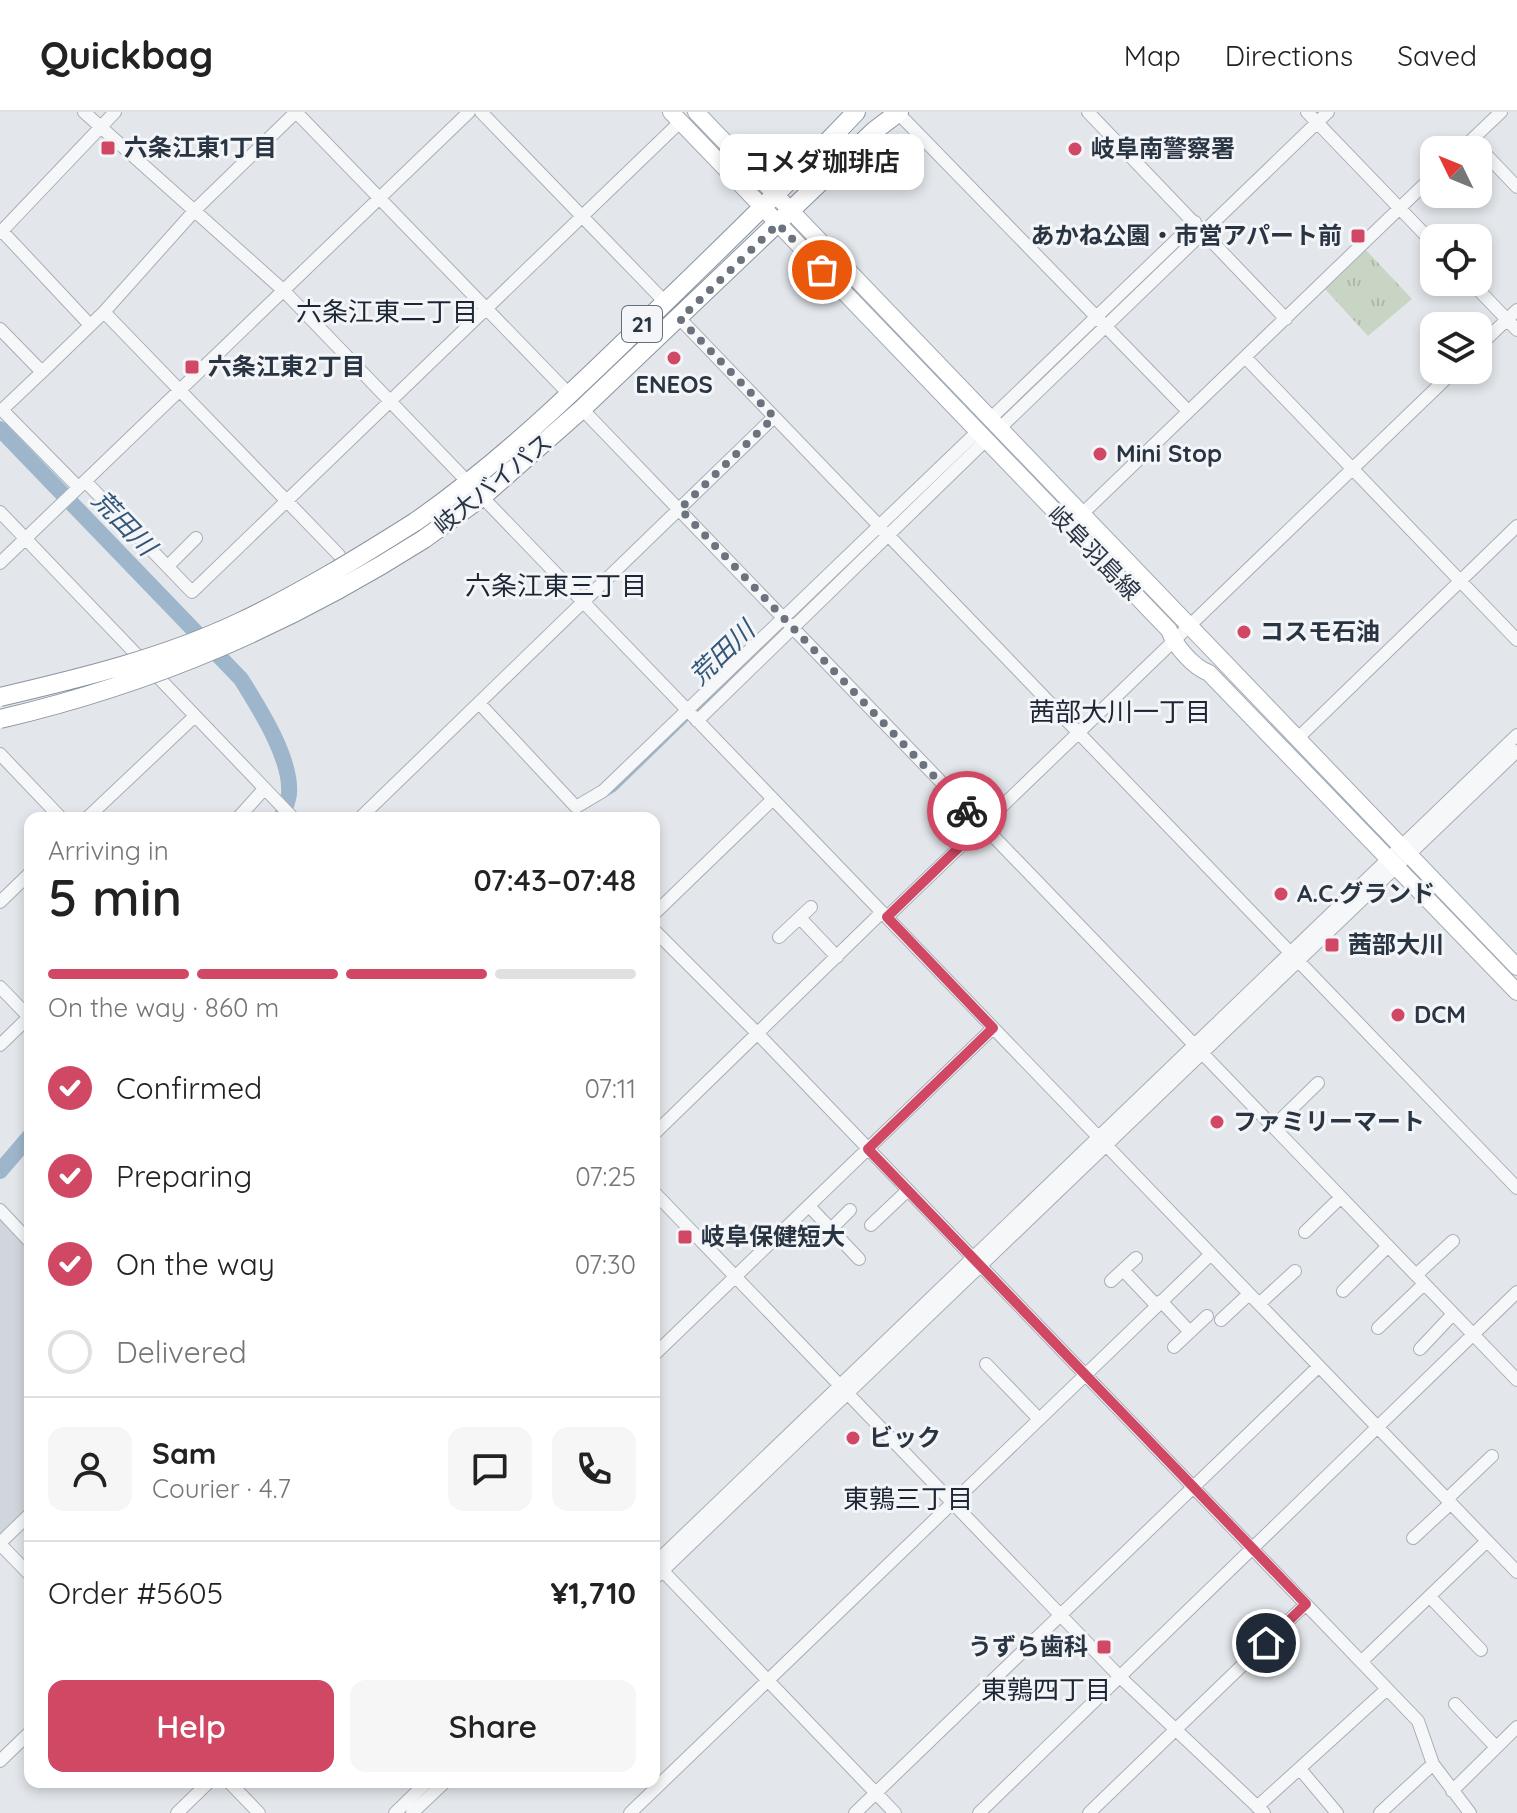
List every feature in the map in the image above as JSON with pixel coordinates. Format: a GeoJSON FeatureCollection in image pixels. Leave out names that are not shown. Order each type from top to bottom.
{"type":"FeatureCollection","features":[{"type":"Feature","properties":{"kind":"highway","name":"岐大バイパス"},"geometry":{"type":"LineString","coordinates":[[0,719],[114,688],[222,649],[346,586],[424,539],[569,394],[769,202],[856,112]]}},
{"type":"Feature","properties":{"kind":"highway","name":"岐大バイパス"},"geometry":{"type":"LineString","coordinates":[[0,697],[125,665],[237,623],[308,587],[415,522],[475,490],[582,409],[874,131],[899,112]]}},
{"type":"Feature","properties":{"kind":"main road","name":"岐阜羽島線"},"geometry":{"type":"LineString","coordinates":[[696,112],[769,202],[988,430],[1169,630],[1173,641],[1202,670],[1209,673],[1517,992]]}},
{"type":"Feature","properties":{"kind":"main road","name":"岐阜羽島線"},"geometry":{"type":"LineString","coordinates":[[676,117],[769,202]]}},
{"type":"Feature","properties":{"kind":"main road","name":"岐阜羽島線"},"geometry":{"type":"LineString","coordinates":[[988,430],[1081,515],[1516,964]]}},
{"type":"Feature","properties":{"kind":"street"},"geometry":{"type":"LineString","coordinates":[[84,112],[283,290],[1517,1572]]}},
{"type":"Feature","properties":{"kind":"street"},"geometry":{"type":"LineString","coordinates":[[90,325],[1,232],[115,112]]}},
{"type":"Feature","properties":{"kind":"street"},"geometry":{"type":"LineString","coordinates":[[569,394],[486,309],[380,198],[296,112],[196,209],[104,312],[5,407],[5,413],[192,592],[486,309],[676,117]]}},
{"type":"Feature","properties":{"kind":"street"},"geometry":{"type":"LineString","coordinates":[[0,563],[469,112]]}},
{"type":"Feature","properties":{"kind":"street"},"geometry":{"type":"LineString","coordinates":[[481,112],[665,302]]}},
{"type":"Feature","properties":{"kind":"street"},"geometry":{"type":"LineString","coordinates":[[899,112],[1188,411]]}},
{"type":"Feature","properties":{"kind":"street"},"geometry":{"type":"LineString","coordinates":[[1307,112],[1420,230]]}},
{"type":"Feature","properties":{"kind":"street"},"geometry":{"type":"LineString","coordinates":[[479,703],[576,807],[603,791],[692,716],[1200,227],[1328,112]]}},
{"type":"Feature","properties":{"kind":"street"},"geometry":{"type":"LineString","coordinates":[[1476,136],[1501,112]]}},
{"type":"Feature","properties":{"kind":"street"},"geometry":{"type":"LineString","coordinates":[[1095,114],[1286,319]]}},
{"type":"Feature","properties":{"kind":"street"},"geometry":{"type":"LineString","coordinates":[[1492,161],[1517,187]]}},
{"type":"Feature","properties":{"kind":"street"},"geometry":{"type":"LineString","coordinates":[[1081,515],[1420,188]]}},
{"type":"Feature","properties":{"kind":"street"},"geometry":{"type":"LineString","coordinates":[[1489,296],[1512,314],[1517,330]]}},
{"type":"Feature","properties":{"kind":"street"},"geometry":{"type":"LineString","coordinates":[[104,312],[339,555]]}},
{"type":"Feature","properties":{"kind":"street"},"geometry":{"type":"LineString","coordinates":[[1492,333],[1512,314]]}},
{"type":"Feature","properties":{"kind":"street"},"geometry":{"type":"LineString","coordinates":[[680,319],[1517,1188]]}},
{"type":"Feature","properties":{"kind":"street"},"geometry":{"type":"LineString","coordinates":[[0,329],[42,372]]}},
{"type":"Feature","properties":{"kind":"street"},"geometry":{"type":"LineString","coordinates":[[1245,357],[1517,640]]}},
{"type":"Feature","properties":{"kind":"street"},"geometry":{"type":"LineString","coordinates":[[660,1128],[837,957],[981,826],[1441,384]]}},
{"type":"Feature","properties":{"kind":"street"},"geometry":{"type":"LineString","coordinates":[[582,409],[1517,1380]]}},
{"type":"Feature","properties":{"kind":"street"},"geometry":{"type":"LineString","coordinates":[[366,812],[774,417]]}},
{"type":"Feature","properties":{"kind":"street"},"geometry":{"type":"LineString","coordinates":[[0,512],[287,812]]}},
{"type":"Feature","properties":{"kind":"street"},"geometry":{"type":"LineString","coordinates":[[1297,739],[1517,526]]}},
{"type":"Feature","properties":{"kind":"street"},"geometry":{"type":"LineString","coordinates":[[168,566],[196,538]]}},
{"type":"Feature","properties":{"kind":"street"},"geometry":{"type":"LineString","coordinates":[[93,812],[195,716]]}},
{"type":"Feature","properties":{"kind":"street"},"geometry":{"type":"LineString","coordinates":[[1406,851],[1517,735]]}},
{"type":"Feature","properties":{"kind":"street"},"geometry":{"type":"LineString","coordinates":[[660,1564],[1393,863],[1517,751]]}},
{"type":"Feature","properties":{"kind":"street"},"geometry":{"type":"LineString","coordinates":[[0,754],[55,812]]}},
{"type":"Feature","properties":{"kind":"street"},"geometry":{"type":"LineString","coordinates":[[245,812],[268,792]]}},
{"type":"Feature","properties":{"kind":"street"},"geometry":{"type":"LineString","coordinates":[[660,908],[773,799]]}},
{"type":"Feature","properties":{"kind":"street"},"geometry":{"type":"LineString","coordinates":[[0,902],[24,879]]}},
{"type":"Feature","properties":{"kind":"street"},"geometry":{"type":"LineString","coordinates":[[779,937],[811,907]]}},
{"type":"Feature","properties":{"kind":"street"},"geometry":{"type":"LineString","coordinates":[[800,918],[837,957]]}},
{"type":"Feature","properties":{"kind":"street"},"geometry":{"type":"LineString","coordinates":[[660,936],[758,1034],[1418,1721],[1433,1764],[1470,1813]]}},
{"type":"Feature","properties":{"kind":"street"},"geometry":{"type":"LineString","coordinates":[[0,987],[24,1012]]}},
{"type":"Feature","properties":{"kind":"street"},"geometry":{"type":"LineString","coordinates":[[0,1045],[24,1022]]}},
{"type":"Feature","properties":{"kind":"street"},"geometry":{"type":"LineString","coordinates":[[660,1349],[993,1028]]}},
{"type":"Feature","properties":{"kind":"street"},"geometry":{"type":"LineString","coordinates":[[1273,1127],[1318,1083]]}},
{"type":"Feature","properties":{"kind":"street"},"geometry":{"type":"LineString","coordinates":[[871,1225],[908,1190]]}},
{"type":"Feature","properties":{"kind":"street"},"geometry":{"type":"LineString","coordinates":[[1305,1232],[1341,1197]]}},
{"type":"Feature","properties":{"kind":"street"},"geometry":{"type":"LineString","coordinates":[[660,1198],[1120,1677],[1173,1731],[1260,1810],[1387,1689]]}},
{"type":"Feature","properties":{"kind":"street"},"geometry":{"type":"LineString","coordinates":[[809,1206],[859,1259]]}},
{"type":"Feature","properties":{"kind":"street"},"geometry":{"type":"LineString","coordinates":[[0,1210],[24,1236]]}},
{"type":"Feature","properties":{"kind":"street"},"geometry":{"type":"LineString","coordinates":[[831,1229],[850,1210]]}},
{"type":"Feature","properties":{"kind":"street"},"geometry":{"type":"LineString","coordinates":[[1378,1328],[1453,1241]]}},
{"type":"Feature","properties":{"kind":"street"},"geometry":{"type":"LineString","coordinates":[[1343,1291],[1388,1246]]}},
{"type":"Feature","properties":{"kind":"street"},"geometry":{"type":"LineString","coordinates":[[660,1784],[1211,1254]]}},
{"type":"Feature","properties":{"kind":"street"},"geometry":{"type":"LineString","coordinates":[[1111,1281],[1136,1258]]}},
{"type":"Feature","properties":{"kind":"street"},"geometry":{"type":"LineString","coordinates":[[1123,1270],[1190,1332]]}},
{"type":"Feature","properties":{"kind":"street"},"geometry":{"type":"LineString","coordinates":[[1259,1304],[1295,1271]]}},
{"type":"Feature","properties":{"kind":"street"},"geometry":{"type":"LineString","coordinates":[[979,1813],[1517,1292]]}},
{"type":"Feature","properties":{"kind":"street"},"geometry":{"type":"LineString","coordinates":[[1221,1320],[1249,1294]]}},
{"type":"Feature","properties":{"kind":"street"},"geometry":{"type":"LineString","coordinates":[[1420,1349],[1453,1314]]}},
{"type":"Feature","properties":{"kind":"street"},"geometry":{"type":"LineString","coordinates":[[1174,1347],[1207,1316]]}},
{"type":"Feature","properties":{"kind":"street"},"geometry":{"type":"LineString","coordinates":[[986,1364],[1039,1419]]}},
{"type":"Feature","properties":{"kind":"street"},"geometry":{"type":"LineString","coordinates":[[855,1813],[1318,1367]]}},
{"type":"Feature","properties":{"kind":"street"},"geometry":{"type":"LineString","coordinates":[[1413,1538],[1492,1456]]}},
{"type":"Feature","properties":{"kind":"street"},"geometry":{"type":"LineString","coordinates":[[24,1520],[0,1543],[24,1569]]}},
{"type":"Feature","properties":{"kind":"street"},"geometry":{"type":"LineString","coordinates":[[1361,1662],[1487,1541]]}},
{"type":"Feature","properties":{"kind":"street"},"geometry":{"type":"LineString","coordinates":[[660,1572],[895,1813]]}},
{"type":"Feature","properties":{"kind":"street"},"geometry":{"type":"LineString","coordinates":[[1430,1597],[1481,1650]]}},
{"type":"Feature","properties":{"kind":"street"},"geometry":{"type":"LineString","coordinates":[[1089,1813],[1306,1604]]}},
{"type":"Feature","properties":{"kind":"street"},"geometry":{"type":"LineString","coordinates":[[1455,1704],[1496,1747]]}},
{"type":"Feature","properties":{"kind":"street"},"geometry":{"type":"LineString","coordinates":[[1452,1791],[1517,1727]]}},
{"type":"Feature","properties":{"kind":"street"},"geometry":{"type":"LineString","coordinates":[[0,1761],[24,1738]]}},
{"type":"Feature","properties":{"kind":"street"},"geometry":{"type":"LineString","coordinates":[[1380,1813],[1433,1764]]}},
{"type":"Feature","properties":{"kind":"street"},"geometry":{"type":"LineString","coordinates":[[1300,1769],[1337,1813]]}},
{"type":"Feature","properties":{"kind":"street"},"geometry":{"type":"LineString","coordinates":[[177,1813],[203,1788]]}},
{"type":"Feature","properties":{"kind":"street"},"geometry":{"type":"LineString","coordinates":[[235,1788],[259,1813]]}},
{"type":"Feature","properties":{"kind":"street"},"geometry":{"type":"LineString","coordinates":[[395,1813],[421,1788]]}},
{"type":"Feature","properties":{"kind":"street"},"geometry":{"type":"LineString","coordinates":[[412,1813],[439,1788]]}},
{"type":"Feature","properties":{"kind":"street"},"geometry":{"type":"LineString","coordinates":[[630,1813],[656,1788]]}},
{"type":"Feature","properties":{"kind":"shaded area"},"geometry":{"type":"Polygon","coordinates":[[[0,1217],[24,1242],[24,1514],[0,1536],[0,1217]]]}},
{"type":"Feature","properties":{"kind":"green space"},"geometry":{"type":"Polygon","coordinates":[[[1366,250],[1412,299],[1368,336],[1325,289],[1366,250]]]}},
{"type":"Feature","properties":{"kind":"waterway","name":"荒田川"},"geometry":{"type":"LineString","coordinates":[[0,429],[241,679],[273,734],[285,765],[289,794],[283,812]]}},
{"type":"Feature","properties":{"kind":"waterway","name":"荒田川"},"geometry":{"type":"LineString","coordinates":[[789,621],[859,554]]}},
{"type":"Feature","properties":{"kind":"waterway","name":"荒田川"},"geometry":{"type":"LineString","coordinates":[[695,713],[784,626]]}},
{"type":"Feature","properties":{"kind":"waterway","name":"荒田川"},"geometry":{"type":"LineString","coordinates":[[578,812],[615,790],[689,718]]}},
{"type":"Feature","properties":{"kind":"waterway","name":"荒田川"},"geometry":{"type":"LineString","coordinates":[[0,1171],[24,1143]]}},
{"type":"Feature","properties":{"kind":"way so far"},"geometry":{"type":"LineString","coordinates":[[822,270],[778,224],[680,319],[774,417],[680,509],[967,811]]}},
{"type":"Feature","properties":{"kind":"place","name":"六条江東1丁目"},"geometry":{"type":"Point","coordinates":[108,148]}},
{"type":"Feature","properties":{"kind":"place","name":"岐阜南警察署"},"geometry":{"type":"Point","coordinates":[1075,149]}},
{"type":"Feature","properties":{"kind":"place","name":"あかね公園・市営アパート前"},"geometry":{"type":"Point","coordinates":[1358,236]}},
{"type":"Feature","properties":{"kind":"place","name":"コメダ珈琲店"},"geometry":{"type":"Point","coordinates":[822,270]}},
{"type":"Feature","properties":{"kind":"place","name":"ENEOS"},"geometry":{"type":"Point","coordinates":[674,358]}},
{"type":"Feature","properties":{"kind":"place","name":"六条江東2丁目"},"geometry":{"type":"Point","coordinates":[192,367]}},
{"type":"Feature","properties":{"kind":"place","name":"Mini Stop"},"geometry":{"type":"Point","coordinates":[1100,454]}},
{"type":"Feature","properties":{"kind":"place","name":"コスモ石油"},"geometry":{"type":"Point","coordinates":[1244,632]}},
{"type":"Feature","properties":{"kind":"place","name":"A.C.グランド"},"geometry":{"type":"Point","coordinates":[1281,894]}},
{"type":"Feature","properties":{"kind":"place","name":"茜部大川"},"geometry":{"type":"Point","coordinates":[1332,945]}},
{"type":"Feature","properties":{"kind":"place","name":"DCM"},"geometry":{"type":"Point","coordinates":[1398,1015]}},
{"type":"Feature","properties":{"kind":"place","name":"ファミリーマート"},"geometry":{"type":"Point","coordinates":[1217,1122]}},
{"type":"Feature","properties":{"kind":"place","name":"岐阜保健短大"},"geometry":{"type":"Point","coordinates":[685,1237]}},
{"type":"Feature","properties":{"kind":"place","name":"ビック"},"geometry":{"type":"Point","coordinates":[853,1438]}},
{"type":"Feature","properties":{"kind":"place","name":"うずら歯科"},"geometry":{"type":"Point","coordinates":[1104,1647]}},
{"type":"Feature","properties":{"kind":"district","name":"六条江東二丁目"},"geometry":{"type":"Point","coordinates":[387,312]}},
{"type":"Feature","properties":{"kind":"district","name":"六条江東三丁目"},"geometry":{"type":"Point","coordinates":[556,586]}},
{"type":"Feature","properties":{"kind":"district","name":"茜部大川一丁目"},"geometry":{"type":"Point","coordinates":[1120,712]}},
{"type":"Feature","properties":{"kind":"district","name":"東鶉三丁目"},"geometry":{"type":"Point","coordinates":[908,1499]}},
{"type":"Feature","properties":{"kind":"district","name":"東鶉四丁目"},"geometry":{"type":"Point","coordinates":[1046,1690]}},
{"type":"Feature","properties":{"kind":"route"},"geometry":{"type":"LineString","coordinates":[[967,811],[981,826],[887,917],[993,1028],[868,1149],[1306,1604],[1266,1643]]}}]}
